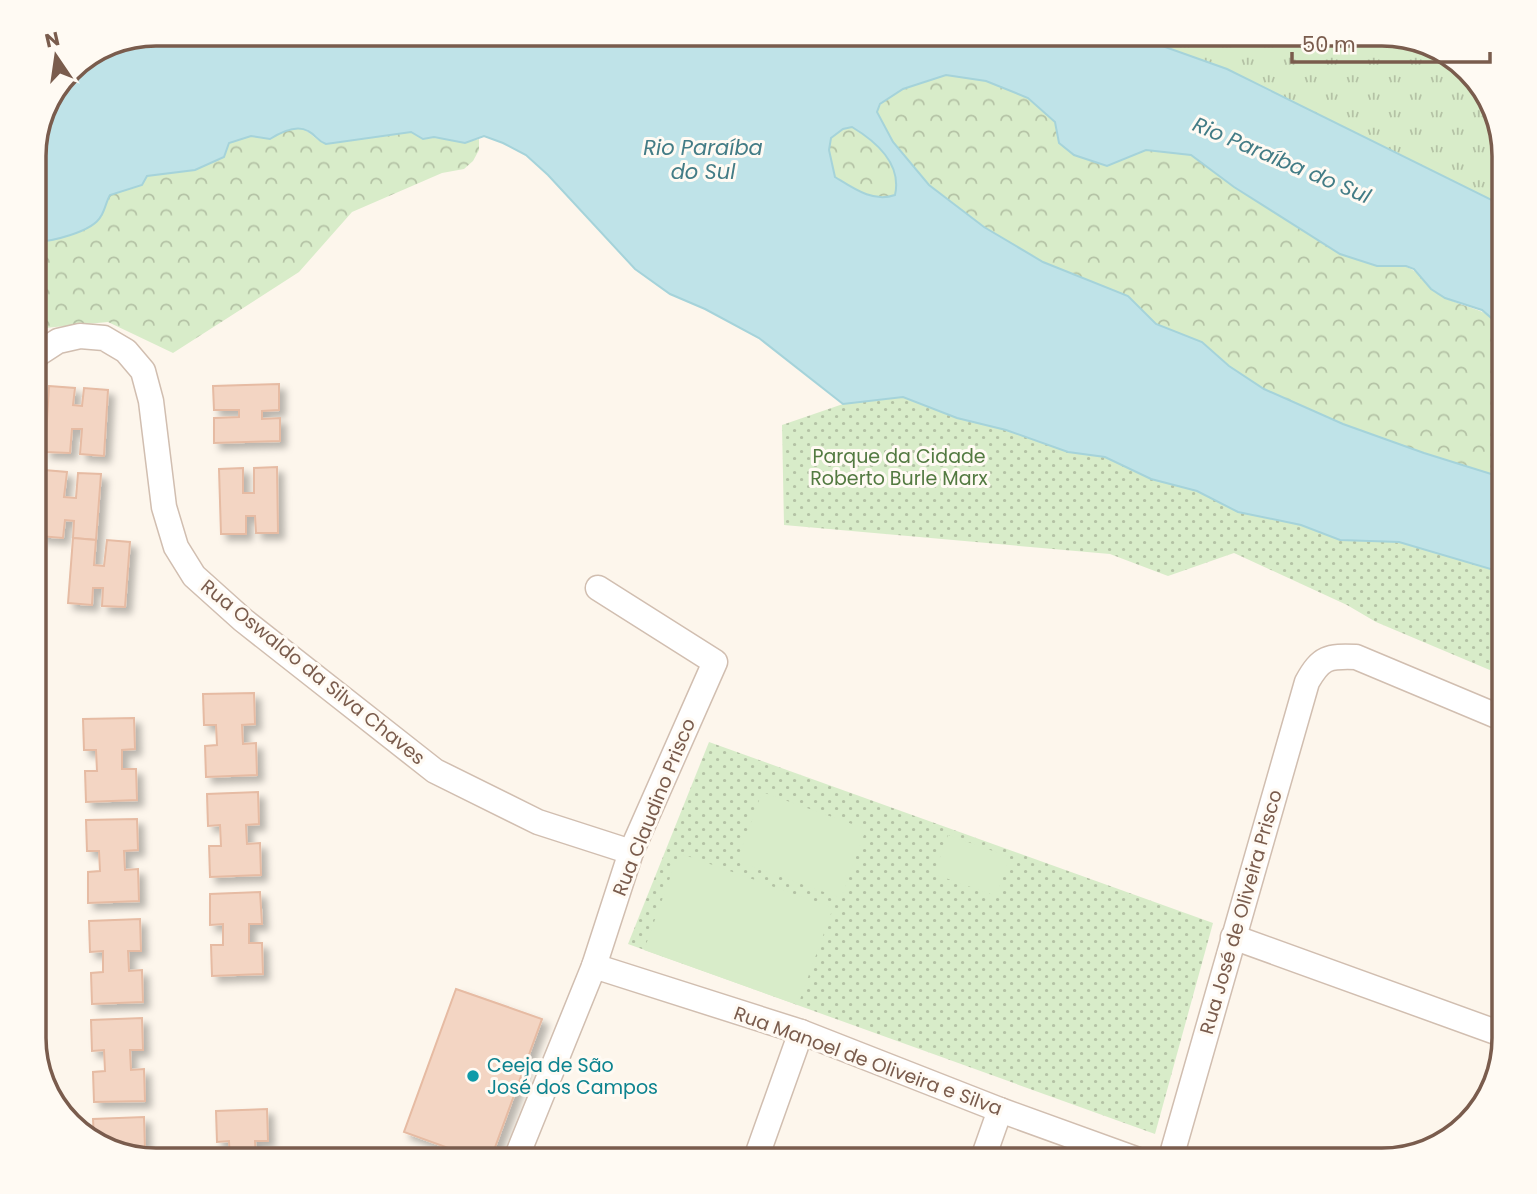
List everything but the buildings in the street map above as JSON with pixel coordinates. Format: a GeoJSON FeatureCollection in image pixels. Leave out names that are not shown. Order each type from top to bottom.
{"type":"FeatureCollection","features":[{"type":"Feature","properties":{"kind":"street","name":"Rua Oswaldo da Silva Chaves"},"geometry":{"type":"LineString","coordinates":[[46,349],[58,341],[80,336],[104,338],[127,351],[143,371],[151,401],[164,507],[176,547],[194,576],[243,620],[435,771],[538,822],[631,852]]}},
{"type":"Feature","properties":{"kind":"street","name":"Rua Claudino Prisco"},"geometry":{"type":"LineString","coordinates":[[520,1148],[593,966],[631,852],[715,662],[598,588]]}},
{"type":"Feature","properties":{"kind":"street","name":"Rua José de Oliveira Prisco"},"geometry":{"type":"LineString","coordinates":[[1174,1148],[1307,682],[1317,664],[1336,656],[1356,657],[1492,714]]}},
{"type":"Feature","properties":{"kind":"street"},"geometry":{"type":"LineString","coordinates":[[1233,937],[1492,1031]]}},
{"type":"Feature","properties":{"kind":"street","name":"Rua Manoel de Oliveira e Silva"},"geometry":{"type":"LineString","coordinates":[[593,966],[801,1032],[1105,1148]]}},
{"type":"Feature","properties":{"kind":"street"},"geometry":{"type":"LineString","coordinates":[[760,1148],[801,1032]]}},
{"type":"Feature","properties":{"kind":"street"},"geometry":{"type":"LineString","coordinates":[[987,1148],[1000,1110]]}},
{"type":"Feature","properties":{"kind":"green space"},"geometry":{"type":"Polygon","coordinates":[[[1162,46],[1396,46],[1430,57],[1459,78],[1480,107],[1491,141],[1492,200],[1227,69],[1162,46]]]}},
{"type":"Feature","properties":{"kind":"green space"},"geometry":{"type":"Polygon","coordinates":[[[946,75],[986,81],[1028,98],[1055,122],[1059,143],[1074,155],[1107,166],[1146,150],[1191,155],[1234,187],[1396,265],[1411,269],[1439,294],[1490,316],[1492,474],[1343,424],[1264,389],[1229,366],[1202,342],[1156,324],[1128,296],[1043,262],[984,227],[929,185],[893,142],[877,112],[888,97],[916,83],[946,75]]]}},
{"type":"Feature","properties":{"kind":"green space"},"geometry":{"type":"Polygon","coordinates":[[[299,127],[326,144],[411,132],[423,139],[479,139],[479,150],[473,161],[464,169],[442,173],[352,212],[299,272],[173,353],[108,322],[46,328],[46,240],[89,227],[101,216],[110,195],[141,185],[147,176],[173,168],[235,140],[251,137],[270,139],[279,133],[299,127]]]}},
{"type":"Feature","properties":{"kind":"green space"},"geometry":{"type":"Polygon","coordinates":[[[852,127],[878,147],[891,164],[897,184],[896,195],[872,196],[835,177],[829,150],[831,138],[843,129],[852,127]]]}},
{"type":"Feature","properties":{"kind":"green space","name":"Parque da Cidade Roberto Burle Marx"},"geometry":{"type":"Polygon","coordinates":[[[903,397],[957,418],[1006,430],[1068,452],[1105,457],[1151,479],[1197,491],[1238,512],[1301,525],[1340,540],[1399,542],[1492,569],[1492,671],[1376,622],[1347,605],[1234,553],[1168,576],[1110,554],[784,525],[782,425],[843,404],[903,397]]]}},
{"type":"Feature","properties":{"kind":"green space"},"geometry":{"type":"Polygon","coordinates":[[[709,742],[1213,923],[1155,1134],[628,944],[709,742]]]}},
{"type":"Feature","properties":{"kind":"green space"},"geometry":{"type":"Polygon","coordinates":[[[762,792],[866,829],[841,898],[737,861],[762,792]]]}},
{"type":"Feature","properties":{"kind":"green space"},"geometry":{"type":"Polygon","coordinates":[[[948,835],[1010,857],[996,896],[934,874],[948,835]]]}},
{"type":"Feature","properties":{"kind":"green space"},"geometry":{"type":"Polygon","coordinates":[[[679,853],[833,908],[798,1005],[644,950],[679,853]]]}},
{"type":"Feature","properties":{"kind":"water","name":"Rio Paraíba do Sul"},"geometry":{"type":"Polygon","coordinates":[[[141,46],[1162,46],[1227,69],[1492,200],[1492,319],[1482,310],[1445,298],[1431,289],[1414,269],[1406,266],[1377,266],[1340,254],[1234,187],[1191,155],[1146,150],[1107,166],[1074,155],[1059,143],[1055,122],[1028,98],[986,81],[946,75],[903,89],[880,104],[877,112],[893,142],[929,185],[984,227],[1043,262],[1128,296],[1156,324],[1202,342],[1229,366],[1264,389],[1343,424],[1492,474],[1492,569],[1399,542],[1340,540],[1301,525],[1238,512],[1197,491],[1151,479],[1105,457],[1068,452],[1006,430],[957,418],[903,397],[843,404],[759,338],[670,294],[635,269],[526,155],[484,136],[465,143],[434,137],[423,139],[411,132],[326,144],[299,128],[270,139],[251,136],[229,143],[224,157],[195,170],[147,176],[142,185],[110,195],[96,222],[81,231],[46,240],[46,149],[49,127],[57,107],[67,91],[91,91],[91,67],[120,51],[141,46]],[[852,127],[843,129],[831,138],[829,150],[835,177],[871,196],[895,195],[895,173],[886,155],[852,127]]]}},
{"type":"Feature","properties":{"kind":"place","name":"Ceeja de São José dos Campos"},"geometry":{"type":"Point","coordinates":[473,1076]}}]}
